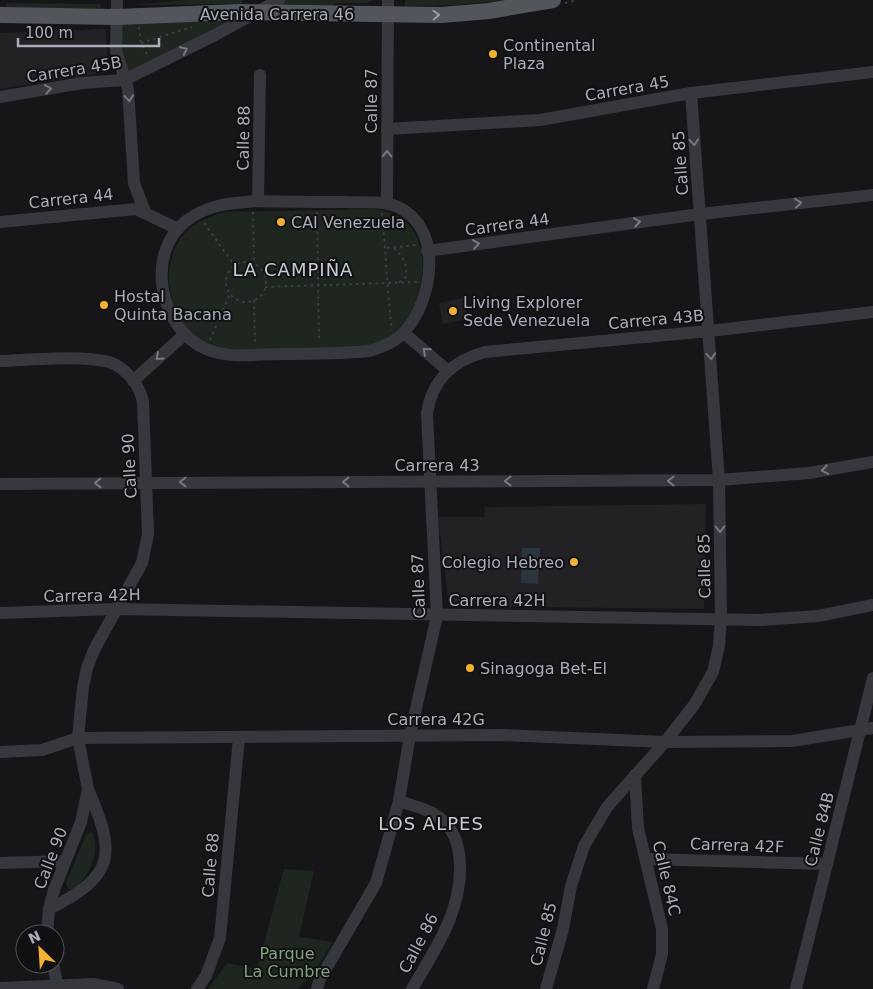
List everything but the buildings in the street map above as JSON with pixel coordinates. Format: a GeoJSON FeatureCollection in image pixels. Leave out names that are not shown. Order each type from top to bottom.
{"type":"FeatureCollection","features":[{"type":"Feature","properties":{"kind":"main road","name":"Avenida Carrera 46"},"geometry":{"type":"LineString","coordinates":[[0,15],[117,17],[259,6],[388,8],[441,15],[489,11],[553,0]]}},
{"type":"Feature","properties":{"kind":"street"},"geometry":{"type":"LineString","coordinates":[[117,0],[116,51],[130,103],[134,183],[145,212],[178,229]]}},
{"type":"Feature","properties":{"kind":"street","name":"Carrera 45B"},"geometry":{"type":"LineString","coordinates":[[0,97],[82,83],[124,80],[153,66],[259,6],[279,0]]}},
{"type":"Feature","properties":{"kind":"street","name":"Calle 87"},"geometry":{"type":"LineString","coordinates":[[384,203],[388,8]]}},
{"type":"Feature","properties":{"kind":"street","name":"Carrera 45"},"geometry":{"type":"LineString","coordinates":[[387,129],[486,118],[540,120],[691,93],[873,72]]}},
{"type":"Feature","properties":{"kind":"street","name":"Calle 88"},"geometry":{"type":"LineString","coordinates":[[255,202],[260,74]]}},
{"type":"Feature","properties":{"kind":"street","name":"Calle 85"},"geometry":{"type":"LineString","coordinates":[[546,989],[563,930],[571,886],[584,846],[607,807],[665,742],[694,705],[713,672],[719,646],[721,618],[720,480],[691,93]]}},
{"type":"Feature","properties":{"kind":"street"},"geometry":{"type":"LineString","coordinates":[[122,209],[134,183]]}},
{"type":"Feature","properties":{"kind":"street","name":"Carrera 44"},"geometry":{"type":"LineString","coordinates":[[427,248],[700,214],[873,195]]}},
{"type":"Feature","properties":{"kind":"street"},"geometry":{"type":"LineString","coordinates":[[317,202],[384,203],[411,216],[419,226],[427,248],[428,281],[418,312],[401,335],[381,347],[350,353],[232,355],[204,348],[185,334],[167,307],[162,291],[164,258],[178,229],[197,214],[222,204],[317,202]]}},
{"type":"Feature","properties":{"kind":"street","name":"Carrera 44"},"geometry":{"type":"LineString","coordinates":[[0,222],[122,209],[136,209],[145,212]]}},
{"type":"Feature","properties":{"kind":"street","name":"Carrera 43B"},"geometry":{"type":"LineString","coordinates":[[447,370],[472,355],[485,352],[709,331],[873,312]]}},
{"type":"Feature","properties":{"kind":"street"},"geometry":{"type":"LineString","coordinates":[[0,361],[85,360],[109,362],[122,368],[133,381],[185,334]]}},
{"type":"Feature","properties":{"kind":"street"},"geometry":{"type":"LineString","coordinates":[[401,335],[447,370]]}},
{"type":"Feature","properties":{"kind":"street","name":"Calle 87"},"geometry":{"type":"LineString","coordinates":[[318,984],[376,883],[399,801],[410,735],[437,616],[429,481],[428,405],[436,387],[447,370]]}},
{"type":"Feature","properties":{"kind":"street","name":"Calle 90"},"geometry":{"type":"LineString","coordinates":[[49,909],[89,886],[101,870],[105,845],[103,829],[88,789],[78,738],[83,687],[94,650],[115,609],[129,590],[142,564],[148,534],[142,400],[133,381]]}},
{"type":"Feature","properties":{"kind":"street","name":"Carrera 43"},"geometry":{"type":"LineString","coordinates":[[0,484],[720,480],[809,473],[873,462]]}},
{"type":"Feature","properties":{"kind":"street","name":"Carrera 42H"},"geometry":{"type":"LineString","coordinates":[[0,612],[115,609],[437,616],[721,618],[760,620],[793,618],[873,605]]}},
{"type":"Feature","properties":{"kind":"street","name":"Calle 84B"},"geometry":{"type":"LineString","coordinates":[[796,989],[827,864],[867,729],[873,678]]}},
{"type":"Feature","properties":{"kind":"street","name":"Carrera 42G"},"geometry":{"type":"LineString","coordinates":[[0,752],[42,750],[78,738],[503,735],[665,742],[792,741],[867,729]]}},
{"type":"Feature","properties":{"kind":"street","name":"Calle 88"},"geometry":{"type":"LineString","coordinates":[[197,989],[206,976],[220,938],[239,738]]}},
{"type":"Feature","properties":{"kind":"street","name":"Calle 84C"},"geometry":{"type":"LineString","coordinates":[[635,775],[638,828],[662,929],[662,954],[653,989]]}},
{"type":"Feature","properties":{"kind":"street","name":"Calle 90"},"geometry":{"type":"LineString","coordinates":[[48,924],[49,909],[65,861],[81,822],[88,789]]}},
{"type":"Feature","properties":{"kind":"street","name":"Calle 86"},"geometry":{"type":"LineString","coordinates":[[399,801],[424,809],[440,818],[456,839],[460,855],[460,888],[441,941],[412,989]]}},
{"type":"Feature","properties":{"kind":"street","name":"Carrera 42F"},"geometry":{"type":"LineString","coordinates":[[646,859],[827,864]]}},
{"type":"Feature","properties":{"kind":"street"},"geometry":{"type":"LineString","coordinates":[[0,863],[65,861]]}},
{"type":"Feature","properties":{"kind":"street"},"geometry":{"type":"LineString","coordinates":[[55,974],[58,988]]}},
{"type":"Feature","properties":{"kind":"street"},"geometry":{"type":"LineString","coordinates":[[0,988],[58,988],[93,984],[118,989]]}},
{"type":"Feature","properties":{"kind":"street"},"geometry":{"type":"LineString","coordinates":[[310,989],[318,984]]}},
{"type":"Feature","properties":{"kind":"path"},"geometry":{"type":"LineString","coordinates":[[138,20],[141,43],[153,66]]}},
{"type":"Feature","properties":{"kind":"path"},"geometry":{"type":"LineString","coordinates":[[141,43],[194,27]]}},
{"type":"Feature","properties":{"kind":"path"},"geometry":{"type":"LineString","coordinates":[[254,264],[255,202]]}},
{"type":"Feature","properties":{"kind":"path"},"geometry":{"type":"LineString","coordinates":[[317,202],[319,348]]}},
{"type":"Feature","properties":{"kind":"path"},"geometry":{"type":"LineString","coordinates":[[384,203],[387,248],[386,283],[392,330],[401,335]]}},
{"type":"Feature","properties":{"kind":"path"},"geometry":{"type":"LineString","coordinates":[[197,214],[234,266]]}},
{"type":"Feature","properties":{"kind":"path"},"geometry":{"type":"LineString","coordinates":[[387,248],[427,248]]}},
{"type":"Feature","properties":{"kind":"path"},"geometry":{"type":"LineString","coordinates":[[394,248],[402,256],[406,266],[406,277],[397,284]]}},
{"type":"Feature","properties":{"kind":"path"},"geometry":{"type":"LineString","coordinates":[[254,264],[264,274],[265,287],[262,294],[254,300],[240,301],[230,294],[226,282],[230,271],[234,266],[254,264]]}},
{"type":"Feature","properties":{"kind":"path"},"geometry":{"type":"LineString","coordinates":[[265,287],[397,284],[428,281]]}},
{"type":"Feature","properties":{"kind":"path"},"geometry":{"type":"LineString","coordinates":[[204,348],[230,294]]}},
{"type":"Feature","properties":{"kind":"path"},"geometry":{"type":"LineString","coordinates":[[254,300],[255,347]]}},
{"type":"Feature","properties":{"kind":"shaded area"},"geometry":{"type":"Polygon","coordinates":[[[106,29],[108,72],[0,89],[0,33],[106,29]]]}},
{"type":"Feature","properties":{"kind":"shaded area","name":"Living Explorer Sede Venezuela"},"geometry":{"type":"Polygon","coordinates":[[[463,298],[467,319],[443,324],[439,303],[463,298]]]}},
{"type":"Feature","properties":{"kind":"shaded area","name":"Colegio Hebreo"},"geometry":{"type":"Polygon","coordinates":[[[706,504],[704,609],[449,606],[438,517],[484,517],[485,507],[706,504]]]}},
{"type":"Feature","properties":{"kind":"shaded area"},"geometry":{"type":"Polygon","coordinates":[[[522,548],[540,548],[538,584],[521,583],[522,548]]]}},
{"type":"Feature","properties":{"kind":"green space"},"geometry":{"type":"Polygon","coordinates":[[[185,0],[242,0],[242,4],[135,5],[185,0]]]}},
{"type":"Feature","properties":{"kind":"green space"},"geometry":{"type":"Polygon","coordinates":[[[268,0],[373,0],[367,3],[336,3],[329,9],[268,8],[268,0]]]}},
{"type":"Feature","properties":{"kind":"green space"},"geometry":{"type":"Polygon","coordinates":[[[405,0],[509,0],[456,5],[405,6],[405,0]]]}},
{"type":"Feature","properties":{"kind":"green space"},"geometry":{"type":"Polygon","coordinates":[[[6,3],[100,4],[101,8],[6,8],[6,3]]]}},
{"type":"Feature","properties":{"kind":"green space"},"geometry":{"type":"Polygon","coordinates":[[[242,15],[127,72],[121,50],[120,19],[242,15]]]}},
{"type":"Feature","properties":{"kind":"green space"},"geometry":{"type":"Polygon","coordinates":[[[373,209],[386,211],[406,222],[418,240],[423,262],[420,286],[414,307],[395,333],[386,339],[363,348],[348,349],[230,349],[207,344],[199,340],[186,327],[177,313],[169,282],[174,250],[182,237],[194,225],[209,217],[225,212],[373,209]]]}},
{"type":"Feature","properties":{"kind":"green space"},"geometry":{"type":"Polygon","coordinates":[[[90,832],[93,833],[95,841],[92,864],[84,878],[72,889],[68,889],[66,883],[86,835],[90,832]]]}},
{"type":"Feature","properties":{"kind":"green space","name":"Parque La Cumbre"},"geometry":{"type":"Polygon","coordinates":[[[284,869],[314,871],[299,937],[333,942],[314,972],[298,989],[208,989],[227,963],[257,969],[284,869]]]}},
{"type":"Feature","properties":{"kind":"place","name":"Continental Plaza"},"geometry":{"type":"Point","coordinates":[493,54]}},
{"type":"Feature","properties":{"kind":"place","name":"CAI Venezuela"},"geometry":{"type":"Point","coordinates":[281,222]}},
{"type":"Feature","properties":{"kind":"place","name":"Hostal Quinta Bacana"},"geometry":{"type":"Point","coordinates":[104,305]}},
{"type":"Feature","properties":{"kind":"place","name":"Living Explorer Sede Venezuela"},"geometry":{"type":"Point","coordinates":[453,311]}},
{"type":"Feature","properties":{"kind":"place","name":"Colegio Hebreo"},"geometry":{"type":"Point","coordinates":[574,562]}},
{"type":"Feature","properties":{"kind":"place","name":"Sinagoga Bet-El"},"geometry":{"type":"Point","coordinates":[470,668]}},
{"type":"Feature","properties":{"kind":"district","name":"LA CAMPIÑA"},"geometry":{"type":"Point","coordinates":[293,270]}},
{"type":"Feature","properties":{"kind":"district","name":"LOS ALPES"},"geometry":{"type":"Point","coordinates":[431,824]}}]}
